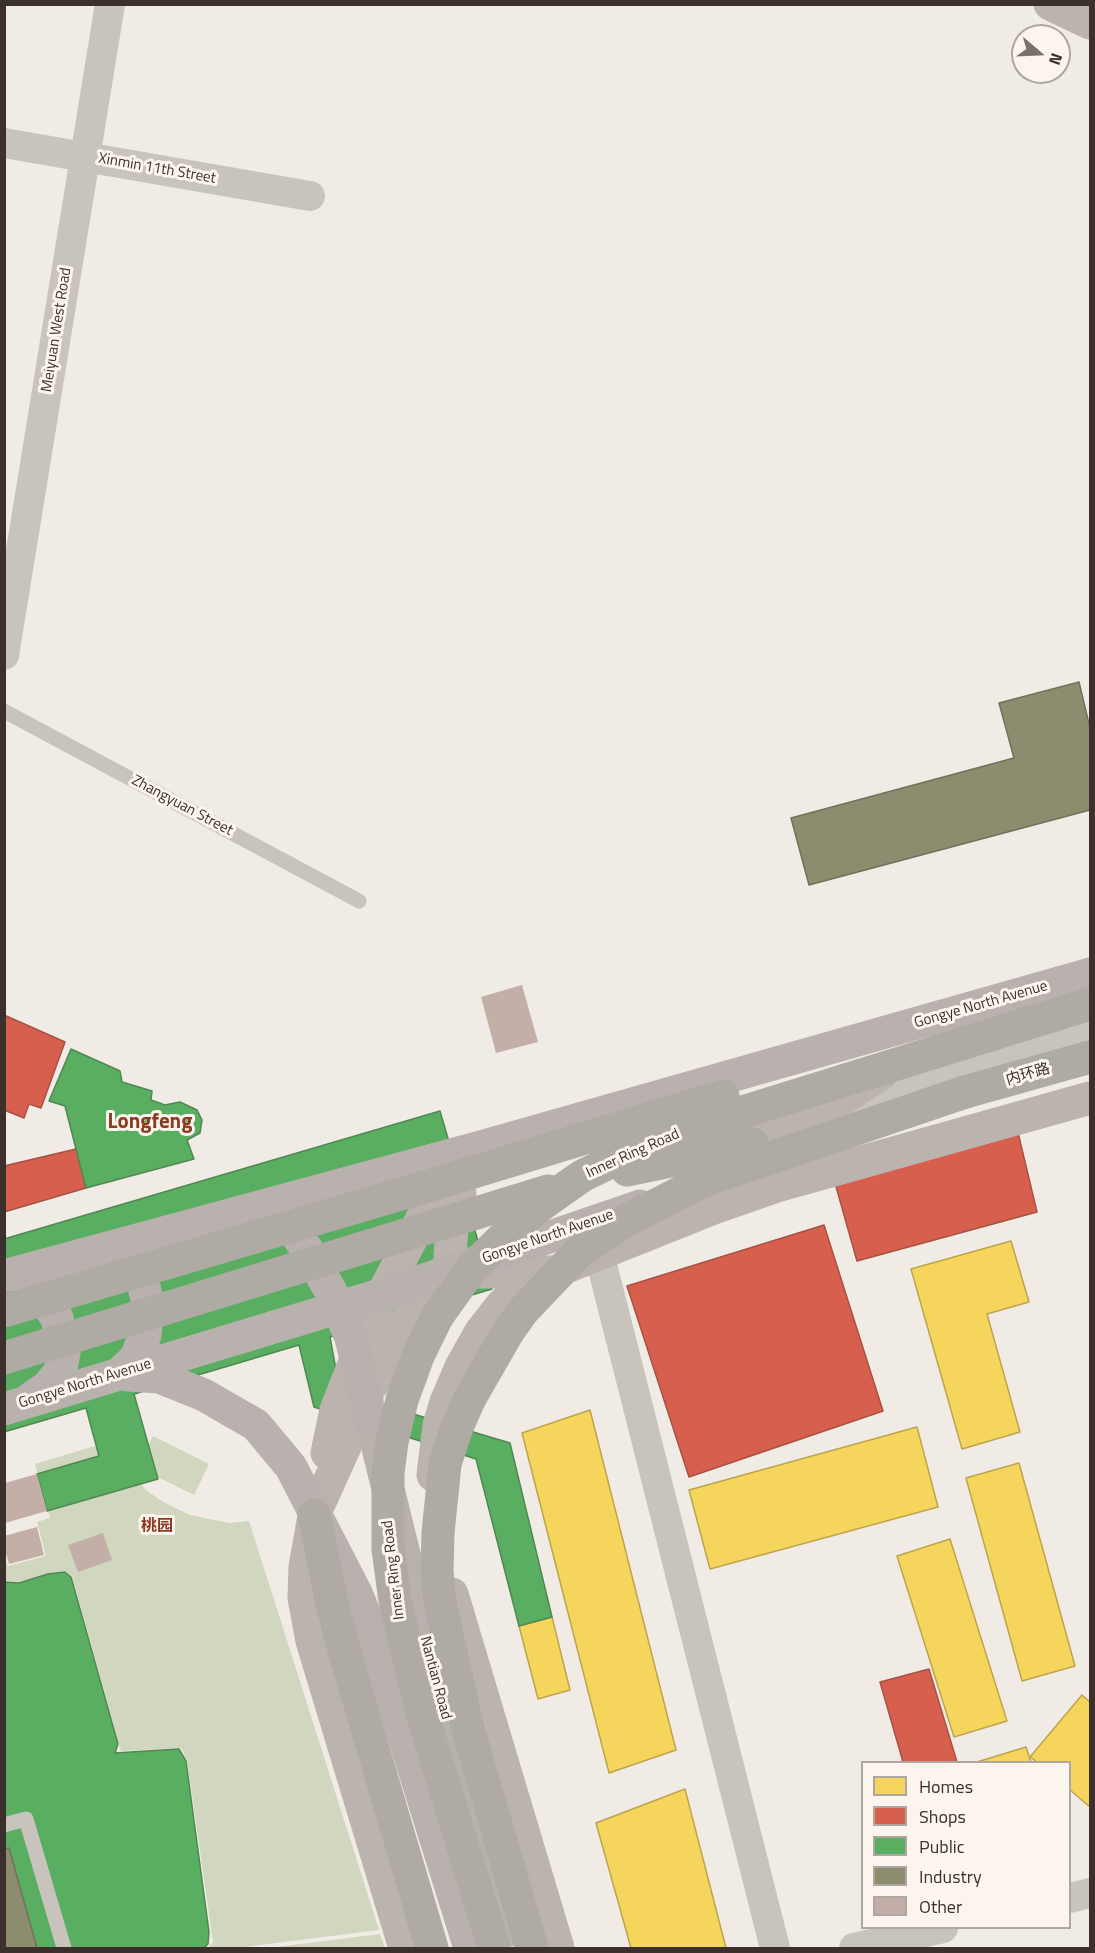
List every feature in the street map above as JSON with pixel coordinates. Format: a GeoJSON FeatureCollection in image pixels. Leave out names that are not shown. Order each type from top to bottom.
{"type":"FeatureCollection","features":[{"type":"Feature","properties":{"kind":"highway"},"geometry":{"type":"LineString","coordinates":[[4,1311],[768,1083],[1090,998]]}},
{"type":"Feature","properties":{"kind":"highway","name":"Inner Ring Road"},"geometry":{"type":"LineString","coordinates":[[494,1948],[422,1713],[395,1601],[388,1549],[388,1473],[392,1442],[402,1400],[418,1356],[437,1317],[472,1268],[515,1226],[582,1176],[615,1160],[715,1121],[1090,1004]]}},
{"type":"Feature","properties":{"kind":"highway","name":"内环路"},"geometry":{"type":"LineString","coordinates":[[965,1092],[1090,1057]]}},
{"type":"Feature","properties":{"kind":"highway"},"geometry":{"type":"LineString","coordinates":[[4,1358],[541,1193],[617,1172],[712,1154],[965,1092]]}},
{"type":"Feature","properties":{"kind":"highway"},"geometry":{"type":"LineString","coordinates":[[532,1948],[471,1740],[440,1603],[437,1571],[438,1533],[445,1464],[470,1398],[503,1340],[523,1311],[580,1251],[625,1221],[690,1187],[723,1174],[965,1092]]}},
{"type":"Feature","properties":{"kind":"highway"},"geometry":{"type":"LineString","coordinates":[[315,1515],[332,1603],[346,1657],[432,1948]]}},
{"type":"Feature","properties":{"kind":"main road"},"geometry":{"type":"LineString","coordinates":[[1050,4],[1090,23]]}},
{"type":"Feature","properties":{"kind":"main road","name":"Gongye North Avenue"},"geometry":{"type":"LineString","coordinates":[[7,1276],[481,1147],[1090,974]]}},
{"type":"Feature","properties":{"kind":"main road"},"geometry":{"type":"LineString","coordinates":[[315,1515],[372,1385],[417,1301],[446,1271],[488,1237],[518,1219],[596,1184],[833,1105],[997,1001]]}},
{"type":"Feature","properties":{"kind":"main road","name":"Gongye North Avenue"},"geometry":{"type":"LineString","coordinates":[[14,1406],[382,1294],[595,1220],[922,1113],[1090,1063]]}},
{"type":"Feature","properties":{"kind":"main road"},"geometry":{"type":"LineString","coordinates":[[558,1948],[453,1599],[443,1558],[432,1491],[439,1425],[461,1366],[480,1333],[501,1306],[521,1287],[599,1253],[714,1208],[780,1185],[1090,1098]]}},
{"type":"Feature","properties":{"kind":"main road"},"geometry":{"type":"LineString","coordinates":[[446,1271],[457,1203],[463,1183],[481,1147]]}},
{"type":"Feature","properties":{"kind":"main road"},"geometry":{"type":"LineString","coordinates":[[405,1948],[312,1641],[304,1598],[305,1566],[336,1410],[382,1294],[408,1243],[434,1200],[459,1168],[481,1147]]}},
{"type":"Feature","properties":{"kind":"main road","name":"Nantian Road"},"geometry":{"type":"LineString","coordinates":[[258,1208],[280,1219],[296,1234],[323,1276],[356,1356],[441,1705],[516,1948]]}},
{"type":"Feature","properties":{"kind":"main road"},"geometry":{"type":"LineString","coordinates":[[108,1248],[130,1261],[144,1287],[148,1303],[145,1335],[136,1358],[119,1374]]}},
{"type":"Feature","properties":{"kind":"main road"},"geometry":{"type":"LineString","coordinates":[[446,1271],[554,1272]]}},
{"type":"Feature","properties":{"kind":"main road"},"geometry":{"type":"LineString","coordinates":[[7,1276],[27,1282],[39,1292],[57,1318],[64,1353],[60,1372],[47,1387],[14,1406]]}},
{"type":"Feature","properties":{"kind":"main road"},"geometry":{"type":"LineString","coordinates":[[119,1374],[159,1377],[204,1395],[256,1425],[291,1467],[356,1593],[370,1628],[470,1948]]}},
{"type":"Feature","properties":{"kind":"street","name":"Meiyuan West Road"},"geometry":{"type":"LineString","coordinates":[[4,656],[110,4]]}},
{"type":"Feature","properties":{"kind":"street","name":"Xinmin 11th Street"},"geometry":{"type":"LineString","coordinates":[[4,143],[310,195]]}},
{"type":"Feature","properties":{"kind":"street"},"geometry":{"type":"LineString","coordinates":[[833,1105],[1090,1030]]}},
{"type":"Feature","properties":{"kind":"street"},"geometry":{"type":"LineString","coordinates":[[599,1253],[776,1948]]}},
{"type":"Feature","properties":{"kind":"street"},"geometry":{"type":"LineString","coordinates":[[1071,1898],[1090,1893]]}},
{"type":"Feature","properties":{"kind":"street"},"geometry":{"type":"LineString","coordinates":[[854,1948],[939,1929]]}},
{"type":"Feature","properties":{"kind":"lane","name":"Zhangyuan Street"},"geometry":{"type":"LineString","coordinates":[[4,711],[359,901]]}},
{"type":"Feature","properties":{"kind":"lane"},"geometry":{"type":"LineString","coordinates":[[4,1825],[26,1819],[64,1948]]}},
{"type":"Feature","properties":{"kind":"green space"},"geometry":{"type":"Polygon","coordinates":[[[153,1436],[209,1464],[194,1495],[138,1467],[153,1436]]]}},
{"type":"Feature","properties":{"kind":"green space"},"geometry":{"type":"Polygon","coordinates":[[[105,1443],[146,1490],[163,1502],[190,1515],[229,1523],[249,1521],[379,1930],[237,1948],[208,1948],[213,1942],[187,1760],[181,1748],[121,1751],[72,1576],[65,1571],[19,1582],[5,1581],[4,1555],[8,1566],[46,1556],[37,1522],[50,1518],[35,1464],[105,1443]]]}},
{"type":"Feature","properties":{"kind":"green space"},"geometry":{"type":"Polygon","coordinates":[[[380,1934],[385,1948],[268,1948],[380,1934]]]}},
{"type":"Feature","properties":{"kind":"building: Homes"},"geometry":{"type":"Polygon","coordinates":[[[1011,1241],[1029,1302],[987,1314],[1020,1432],[962,1449],[911,1269],[1011,1241]]]}},
{"type":"Feature","properties":{"kind":"building: Homes"},"geometry":{"type":"Polygon","coordinates":[[[590,1410],[676,1750],[609,1773],[522,1433],[590,1410]]]}},
{"type":"Feature","properties":{"kind":"building: Homes"},"geometry":{"type":"Polygon","coordinates":[[[917,1427],[938,1507],[710,1569],[689,1490],[917,1427]]]}},
{"type":"Feature","properties":{"kind":"building: Homes"},"geometry":{"type":"Polygon","coordinates":[[[1019,1463],[1075,1666],[1022,1681],[966,1478],[1019,1463]]]}},
{"type":"Feature","properties":{"kind":"building: Homes"},"geometry":{"type":"Polygon","coordinates":[[[950,1539],[1007,1721],[954,1737],[897,1556],[950,1539]]]}},
{"type":"Feature","properties":{"kind":"building: Homes"},"geometry":{"type":"Polygon","coordinates":[[[67,1586],[103,1733],[63,1743],[27,1596],[67,1586]]]}},
{"type":"Feature","properties":{"kind":"building: Homes"},"geometry":{"type":"Polygon","coordinates":[[[552,1617],[570,1690],[538,1699],[519,1626],[552,1617]]]}},
{"type":"Feature","properties":{"kind":"building: Homes"},"geometry":{"type":"Polygon","coordinates":[[[1082,1695],[1090,1702],[1090,1807],[1071,1791],[1071,1761],[1036,1761],[1030,1757],[1082,1695]]]}},
{"type":"Feature","properties":{"kind":"building: Homes"},"geometry":{"type":"Polygon","coordinates":[[[1026,1747],[1031,1761],[980,1761],[1026,1747]]]}},
{"type":"Feature","properties":{"kind":"building: Homes"},"geometry":{"type":"Polygon","coordinates":[[[685,1789],[726,1948],[631,1948],[596,1823],[685,1789]]]}},
{"type":"Feature","properties":{"kind":"building: Shops"},"geometry":{"type":"Polygon","coordinates":[[[4,1015],[65,1042],[41,1108],[29,1104],[24,1118],[4,1110],[4,1015]]]}},
{"type":"Feature","properties":{"kind":"building: Shops"},"geometry":{"type":"Polygon","coordinates":[[[1016,1124],[1037,1212],[857,1261],[833,1176],[1016,1124]]]}},
{"type":"Feature","properties":{"kind":"building: Shops"},"geometry":{"type":"Polygon","coordinates":[[[76,1149],[86,1188],[4,1212],[4,1166],[76,1149]]]}},
{"type":"Feature","properties":{"kind":"building: Shops"},"geometry":{"type":"Polygon","coordinates":[[[824,1225],[883,1411],[689,1477],[627,1286],[824,1225]]]}},
{"type":"Feature","properties":{"kind":"building: Shops"},"geometry":{"type":"Polygon","coordinates":[[[929,1669],[957,1761],[903,1761],[880,1682],[929,1669]]]}},
{"type":"Feature","properties":{"kind":"building: Public"},"geometry":{"type":"Polygon","coordinates":[[[71,1049],[120,1071],[122,1082],[152,1091],[151,1100],[165,1105],[180,1102],[197,1110],[202,1120],[200,1133],[187,1140],[194,1159],[86,1188],[65,1106],[49,1101],[71,1049]]]}},
{"type":"Feature","properties":{"kind":"building: Public"},"geometry":{"type":"Polygon","coordinates":[[[440,1111],[492,1289],[330,1337],[340,1392],[510,1443],[552,1617],[519,1626],[476,1459],[314,1407],[299,1345],[134,1394],[158,1479],[47,1511],[37,1474],[99,1456],[86,1408],[4,1432],[4,1239],[440,1111]]]}},
{"type":"Feature","properties":{"kind":"building: Public"},"geometry":{"type":"Polygon","coordinates":[[[65,1572],[71,1577],[118,1744],[115,1753],[179,1749],[186,1761],[209,1932],[208,1944],[204,1948],[4,1948],[4,1582],[19,1583],[48,1574],[65,1572]]]}},
{"type":"Feature","properties":{"kind":"building: Industry"},"geometry":{"type":"Polygon","coordinates":[[[1079,682],[1090,728],[1090,810],[809,885],[791,818],[1014,758],[999,703],[1079,682]]]}},
{"type":"Feature","properties":{"kind":"building: Industry"},"geometry":{"type":"Polygon","coordinates":[[[9,1848],[37,1948],[4,1948],[4,1849],[9,1848]]]}},
{"type":"Feature","properties":{"kind":"building: Other"},"geometry":{"type":"Polygon","coordinates":[[[522,985],[538,1042],[496,1053],[481,997],[522,985]]]}},
{"type":"Feature","properties":{"kind":"building: Other"},"geometry":{"type":"Polygon","coordinates":[[[37,1474],[47,1511],[5,1523],[5,1483],[37,1474]]]}},
{"type":"Feature","properties":{"kind":"building: Other"},"geometry":{"type":"Polygon","coordinates":[[[37,1527],[44,1555],[9,1564],[4,1547],[4,1536],[37,1527]]]}},
{"type":"Feature","properties":{"kind":"building: Other"},"geometry":{"type":"Polygon","coordinates":[[[103,1533],[112,1560],[78,1572],[68,1545],[103,1533]]]}},
{"type":"Feature","properties":{"kind":"district","name":"Longfeng"},"geometry":{"type":"Point","coordinates":[150,1123]}},
{"type":"Feature","properties":{"kind":"district","name":"桃园"},"geometry":{"type":"Point","coordinates":[157,1527]}}]}
